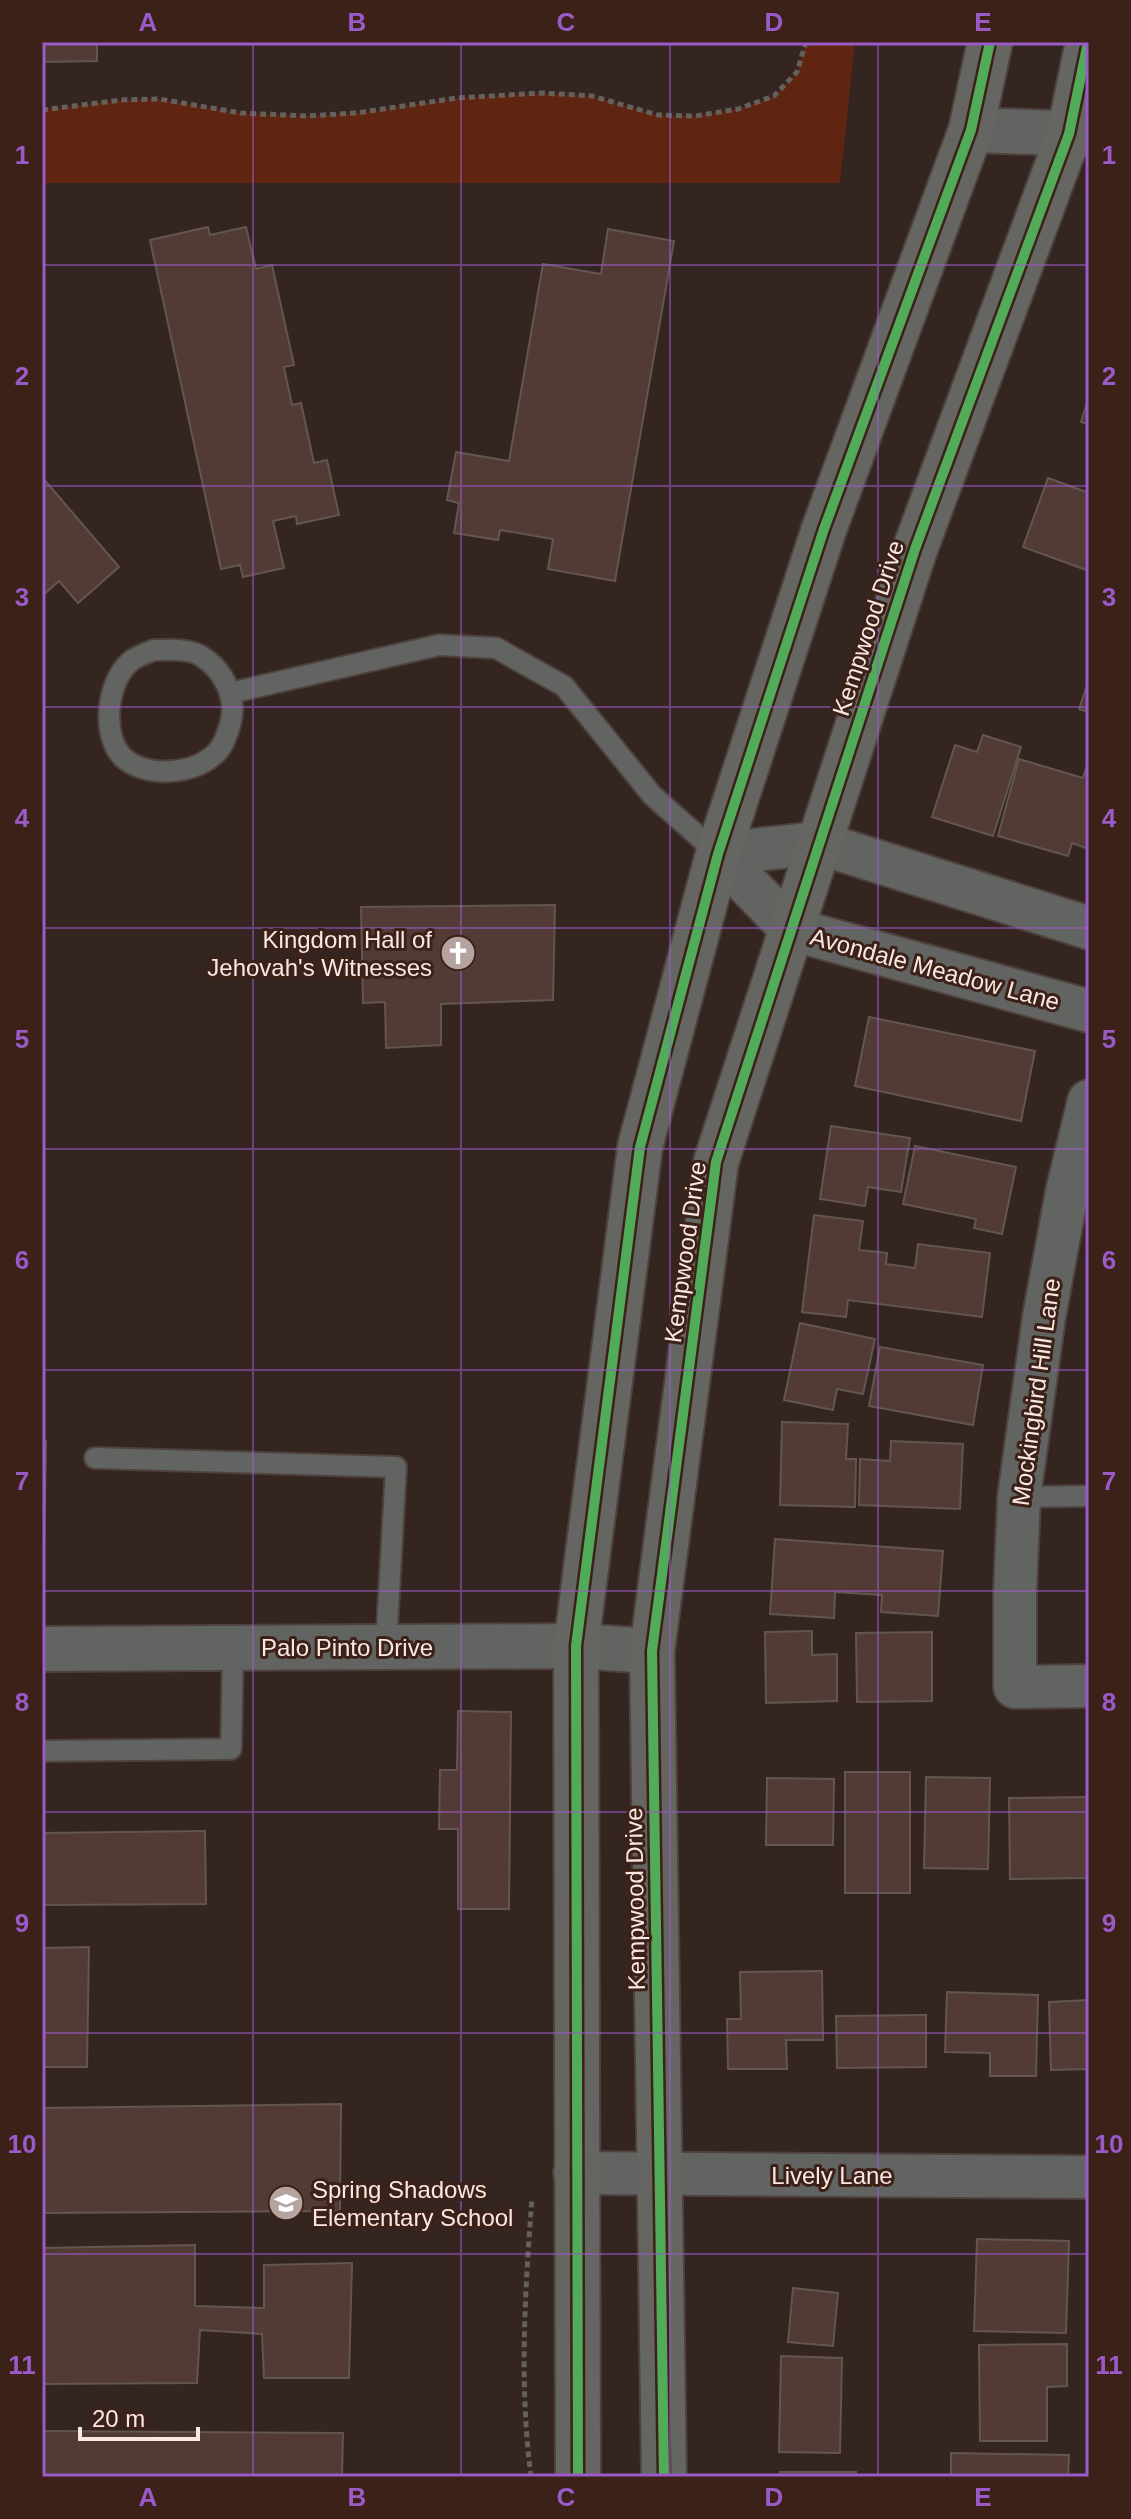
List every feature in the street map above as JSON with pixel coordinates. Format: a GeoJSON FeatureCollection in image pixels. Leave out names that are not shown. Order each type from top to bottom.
{"type":"FeatureCollection","features":[{"type":"Feature","properties":{"kind":"main road"},"geometry":{"type":"LineString","coordinates":[[578,2477],[576,1646],[640,1147],[718,854],[824,529],[971,130],[990,42]]}},
{"type":"Feature","properties":{"kind":"main road","name":"Kempwood Drive"},"geometry":{"type":"LineString","coordinates":[[664,2477],[652,1651],[716,1162],[915,549],[1079,134],[1088,42]]}},
{"type":"Feature","properties":{"kind":"street"},"geometry":{"type":"LineString","coordinates":[[971,130],[1079,134]]}},
{"type":"Feature","properties":{"kind":"street"},"geometry":{"type":"LineString","coordinates":[[718,854],[819,843],[1089,928]]}},
{"type":"Feature","properties":{"kind":"street","name":"Avondale Meadow Lane"},"geometry":{"type":"LineString","coordinates":[[718,854],[791,929],[1089,1011]]}},
{"type":"Feature","properties":{"kind":"street","name":"Mockingbird Hill Lane"},"geometry":{"type":"LineString","coordinates":[[1089,1101],[1078,1192],[1044,1317],[1019,1497],[1015,1687],[1089,1686]]}},
{"type":"Feature","properties":{"kind":"street","name":"Palo Pinto Drive"},"geometry":{"type":"LineString","coordinates":[[42,1649],[576,1646],[652,1651]]}},
{"type":"Feature","properties":{"kind":"street","name":"Lively Lane"},"geometry":{"type":"LineString","coordinates":[[575,2173],[1089,2177]]}},
{"type":"Feature","properties":{"kind":"lane"},"geometry":{"type":"LineString","coordinates":[[230,693],[439,645],[496,648],[564,686],[652,795],[718,854]]}},
{"type":"Feature","properties":{"kind":"lane"},"geometry":{"type":"LineString","coordinates":[[154,650],[200,655],[222,675],[230,693],[231,719],[226,736],[219,751],[201,765],[150,770],[127,761],[114,747],[110,698],[119,677],[131,661],[154,650]]}},
{"type":"Feature","properties":{"kind":"lane"},"geometry":{"type":"LineString","coordinates":[[95,1458],[396,1467],[386,1647]]}},
{"type":"Feature","properties":{"kind":"lane"},"geometry":{"type":"LineString","coordinates":[[1019,1497],[1089,1496]]}},
{"type":"Feature","properties":{"kind":"lane"},"geometry":{"type":"LineString","coordinates":[[42,1751],[231,1749],[233,1648]]}},
{"type":"Feature","properties":{"kind":"path"},"geometry":{"type":"LineString","coordinates":[[42,110],[121,100],[159,99],[241,113],[306,116],[356,113],[457,98],[542,93],[592,96],[658,115],[695,116],[738,109],[774,96],[797,72],[806,42]]}},
{"type":"Feature","properties":{"kind":"shaded area"},"geometry":{"type":"Polygon","coordinates":[[[806,42],[855,42],[840,183],[42,183],[42,110],[121,100],[159,99],[241,113],[306,116],[356,113],[457,98],[542,93],[592,96],[658,115],[695,116],[738,109],[774,96],[797,72],[806,42]]]}},
{"type":"Feature","properties":{"kind":"building"},"geometry":{"type":"Polygon","coordinates":[[[42,42],[97,42],[97,61],[42,62],[42,42]]]}},
{"type":"Feature","properties":{"kind":"building"},"geometry":{"type":"Polygon","coordinates":[[[208,227],[210,235],[246,227],[256,269],[272,265],[294,365],[284,367],[292,405],[301,403],[314,463],[327,460],[339,515],[297,524],[296,516],[273,521],[284,568],[243,577],[240,565],[221,569],[150,240],[208,227]]]}},
{"type":"Feature","properties":{"kind":"building"},"geometry":{"type":"Polygon","coordinates":[[[608,229],[674,241],[615,581],[548,569],[553,539],[500,530],[498,540],[454,533],[459,503],[447,500],[456,452],[509,461],[543,264],[601,274],[608,229]]]}},
{"type":"Feature","properties":{"kind":"building"},"geometry":{"type":"Polygon","coordinates":[[[1089,396],[1089,424],[1081,422],[1089,396]]]}},
{"type":"Feature","properties":{"kind":"building"},"geometry":{"type":"Polygon","coordinates":[[[42,477],[119,567],[78,603],[59,581],[42,596],[42,477]]]}},
{"type":"Feature","properties":{"kind":"building"},"geometry":{"type":"Polygon","coordinates":[[[1048,478],[1089,493],[1089,571],[1023,547],[1048,478]]]}},
{"type":"Feature","properties":{"kind":"building"},"geometry":{"type":"Polygon","coordinates":[[[1089,679],[1089,712],[1079,709],[1089,679]]]}},
{"type":"Feature","properties":{"kind":"building"},"geometry":{"type":"Polygon","coordinates":[[[983,735],[1021,747],[993,836],[932,817],[955,745],[977,752],[983,735]]]}},
{"type":"Feature","properties":{"kind":"building"},"geometry":{"type":"Polygon","coordinates":[[[1019,759],[1083,778],[1089,759],[1089,849],[1072,843],[1068,856],[998,836],[1019,759]]]}},
{"type":"Feature","properties":{"kind":"building","name":"Kingdom Hall of Jehovah's Witnesses"},"geometry":{"type":"Polygon","coordinates":[[[555,905],[553,1000],[441,1004],[441,1045],[386,1048],[385,1002],[363,1003],[361,907],[555,905]]]}},
{"type":"Feature","properties":{"kind":"building"},"geometry":{"type":"Polygon","coordinates":[[[869,1017],[1035,1051],[1021,1121],[855,1086],[869,1017]]]}},
{"type":"Feature","properties":{"kind":"building"},"geometry":{"type":"Polygon","coordinates":[[[831,1126],[910,1138],[901,1192],[868,1187],[865,1206],[820,1199],[831,1126]]]}},
{"type":"Feature","properties":{"kind":"building"},"geometry":{"type":"Polygon","coordinates":[[[915,1146],[1016,1167],[1002,1234],[974,1228],[976,1219],[903,1204],[915,1146]]]}},
{"type":"Feature","properties":{"kind":"building"},"geometry":{"type":"Polygon","coordinates":[[[814,1215],[863,1221],[859,1250],[887,1253],[886,1264],[915,1268],[918,1244],[990,1253],[982,1317],[848,1300],[846,1317],[802,1312],[814,1215]]]}},
{"type":"Feature","properties":{"kind":"building"},"geometry":{"type":"Polygon","coordinates":[[[800,1323],[875,1339],[863,1394],[837,1389],[833,1410],[784,1400],[800,1323]]]}},
{"type":"Feature","properties":{"kind":"building"},"geometry":{"type":"Polygon","coordinates":[[[880,1347],[983,1365],[973,1425],[869,1406],[880,1347]]]}},
{"type":"Feature","properties":{"kind":"building"},"geometry":{"type":"Polygon","coordinates":[[[782,1422],[848,1424],[846,1459],[856,1459],[855,1507],[780,1505],[782,1422]]]}},
{"type":"Feature","properties":{"kind":"building"},"geometry":{"type":"Polygon","coordinates":[[[42,1441],[46,1441],[44,1554],[42,1554],[42,1441]]]}},
{"type":"Feature","properties":{"kind":"building"},"geometry":{"type":"Polygon","coordinates":[[[891,1441],[963,1444],[960,1509],[859,1505],[860,1459],[890,1461],[891,1441]]]}},
{"type":"Feature","properties":{"kind":"building"},"geometry":{"type":"Polygon","coordinates":[[[775,1539],[943,1551],[938,1616],[881,1612],[882,1595],[835,1592],[834,1618],[770,1614],[775,1539]]]}},
{"type":"Feature","properties":{"kind":"building"},"geometry":{"type":"Polygon","coordinates":[[[812,1631],[812,1655],[837,1654],[837,1701],[766,1703],[765,1632],[812,1631]]]}},
{"type":"Feature","properties":{"kind":"building"},"geometry":{"type":"Polygon","coordinates":[[[932,1632],[932,1701],[857,1702],[856,1633],[932,1632]]]}},
{"type":"Feature","properties":{"kind":"building"},"geometry":{"type":"Polygon","coordinates":[[[458,1711],[511,1712],[509,1909],[458,1909],[458,1829],[439,1829],[440,1770],[457,1770],[458,1711]]]}},
{"type":"Feature","properties":{"kind":"building"},"geometry":{"type":"Polygon","coordinates":[[[845,1772],[910,1772],[910,1893],[845,1893],[845,1772]]]}},
{"type":"Feature","properties":{"kind":"building"},"geometry":{"type":"Polygon","coordinates":[[[926,1777],[990,1778],[988,1869],[924,1868],[926,1777]]]}},
{"type":"Feature","properties":{"kind":"building"},"geometry":{"type":"Polygon","coordinates":[[[767,1778],[834,1779],[833,1845],[766,1845],[767,1778]]]}},
{"type":"Feature","properties":{"kind":"building"},"geometry":{"type":"Polygon","coordinates":[[[1088,1797],[1089,1878],[1010,1879],[1009,1798],[1088,1797]]]}},
{"type":"Feature","properties":{"kind":"building"},"geometry":{"type":"Polygon","coordinates":[[[205,1831],[206,1904],[42,1905],[42,1833],[205,1831]]]}},
{"type":"Feature","properties":{"kind":"building"},"geometry":{"type":"Polygon","coordinates":[[[89,1947],[87,2067],[42,2067],[42,1948],[89,1947]]]}},
{"type":"Feature","properties":{"kind":"building"},"geometry":{"type":"Polygon","coordinates":[[[822,1971],[823,2040],[786,2040],[787,2069],[728,2069],[727,2019],[741,2019],[740,1972],[822,1971]]]}},
{"type":"Feature","properties":{"kind":"building"},"geometry":{"type":"Polygon","coordinates":[[[947,1992],[1038,1995],[1036,2076],[990,2076],[990,2053],[945,2052],[947,1992]]]}},
{"type":"Feature","properties":{"kind":"building"},"geometry":{"type":"Polygon","coordinates":[[[1089,2000],[1089,2069],[1051,2070],[1049,2002],[1089,2000]]]}},
{"type":"Feature","properties":{"kind":"building"},"geometry":{"type":"Polygon","coordinates":[[[926,2015],[926,2067],[837,2068],[836,2016],[926,2015]]]}},
{"type":"Feature","properties":{"kind":"building"},"geometry":{"type":"Polygon","coordinates":[[[341,2104],[340,2211],[42,2213],[42,2108],[341,2104]]]}},
{"type":"Feature","properties":{"kind":"building"},"geometry":{"type":"Polygon","coordinates":[[[977,2239],[1069,2241],[1066,2333],[974,2331],[977,2239]]]}},
{"type":"Feature","properties":{"kind":"building"},"geometry":{"type":"Polygon","coordinates":[[[195,2245],[195,2306],[264,2308],[264,2265],[352,2263],[349,2378],[264,2378],[262,2334],[200,2330],[197,2383],[42,2384],[42,2248],[195,2245]]]}},
{"type":"Feature","properties":{"kind":"building"},"geometry":{"type":"Polygon","coordinates":[[[793,2288],[838,2293],[833,2346],[788,2342],[793,2288]]]}},
{"type":"Feature","properties":{"kind":"building"},"geometry":{"type":"Polygon","coordinates":[[[1067,2344],[1067,2386],[1047,2387],[1047,2441],[980,2441],[979,2345],[1067,2344]]]}},
{"type":"Feature","properties":{"kind":"building"},"geometry":{"type":"Polygon","coordinates":[[[781,2356],[842,2358],[840,2453],[779,2452],[781,2356]]]}},
{"type":"Feature","properties":{"kind":"building"},"geometry":{"type":"Polygon","coordinates":[[[42,2431],[343,2433],[342,2477],[42,2477],[42,2431]]]}},
{"type":"Feature","properties":{"kind":"building"},"geometry":{"type":"Polygon","coordinates":[[[951,2453],[1069,2455],[1068,2477],[951,2477],[951,2453]]]}},
{"type":"Feature","properties":{"kind":"building"},"geometry":{"type":"Polygon","coordinates":[[[780,2472],[856,2472],[856,2477],[780,2477],[780,2472]]]}},
{"type":"Feature","properties":{"kind":"cycle path"},"geometry":{"type":"LineString","coordinates":[[578,2477],[576,1646],[640,1147],[718,854],[824,529],[971,130],[990,42]]}},
{"type":"Feature","properties":{"kind":"cycle path"},"geometry":{"type":"LineString","coordinates":[[664,2477],[652,1651],[716,1162],[915,549],[1069,134],[1088,42]]}},
{"type":"Feature","properties":{"kind":"place","name":"Kingdom Hall of Jehovah's Witnesses"},"geometry":{"type":"Point","coordinates":[458,953]}},
{"type":"Feature","properties":{"kind":"place","name":"Spring Shadows Elementary School"},"geometry":{"type":"Point","coordinates":[286,2203]}}]}
